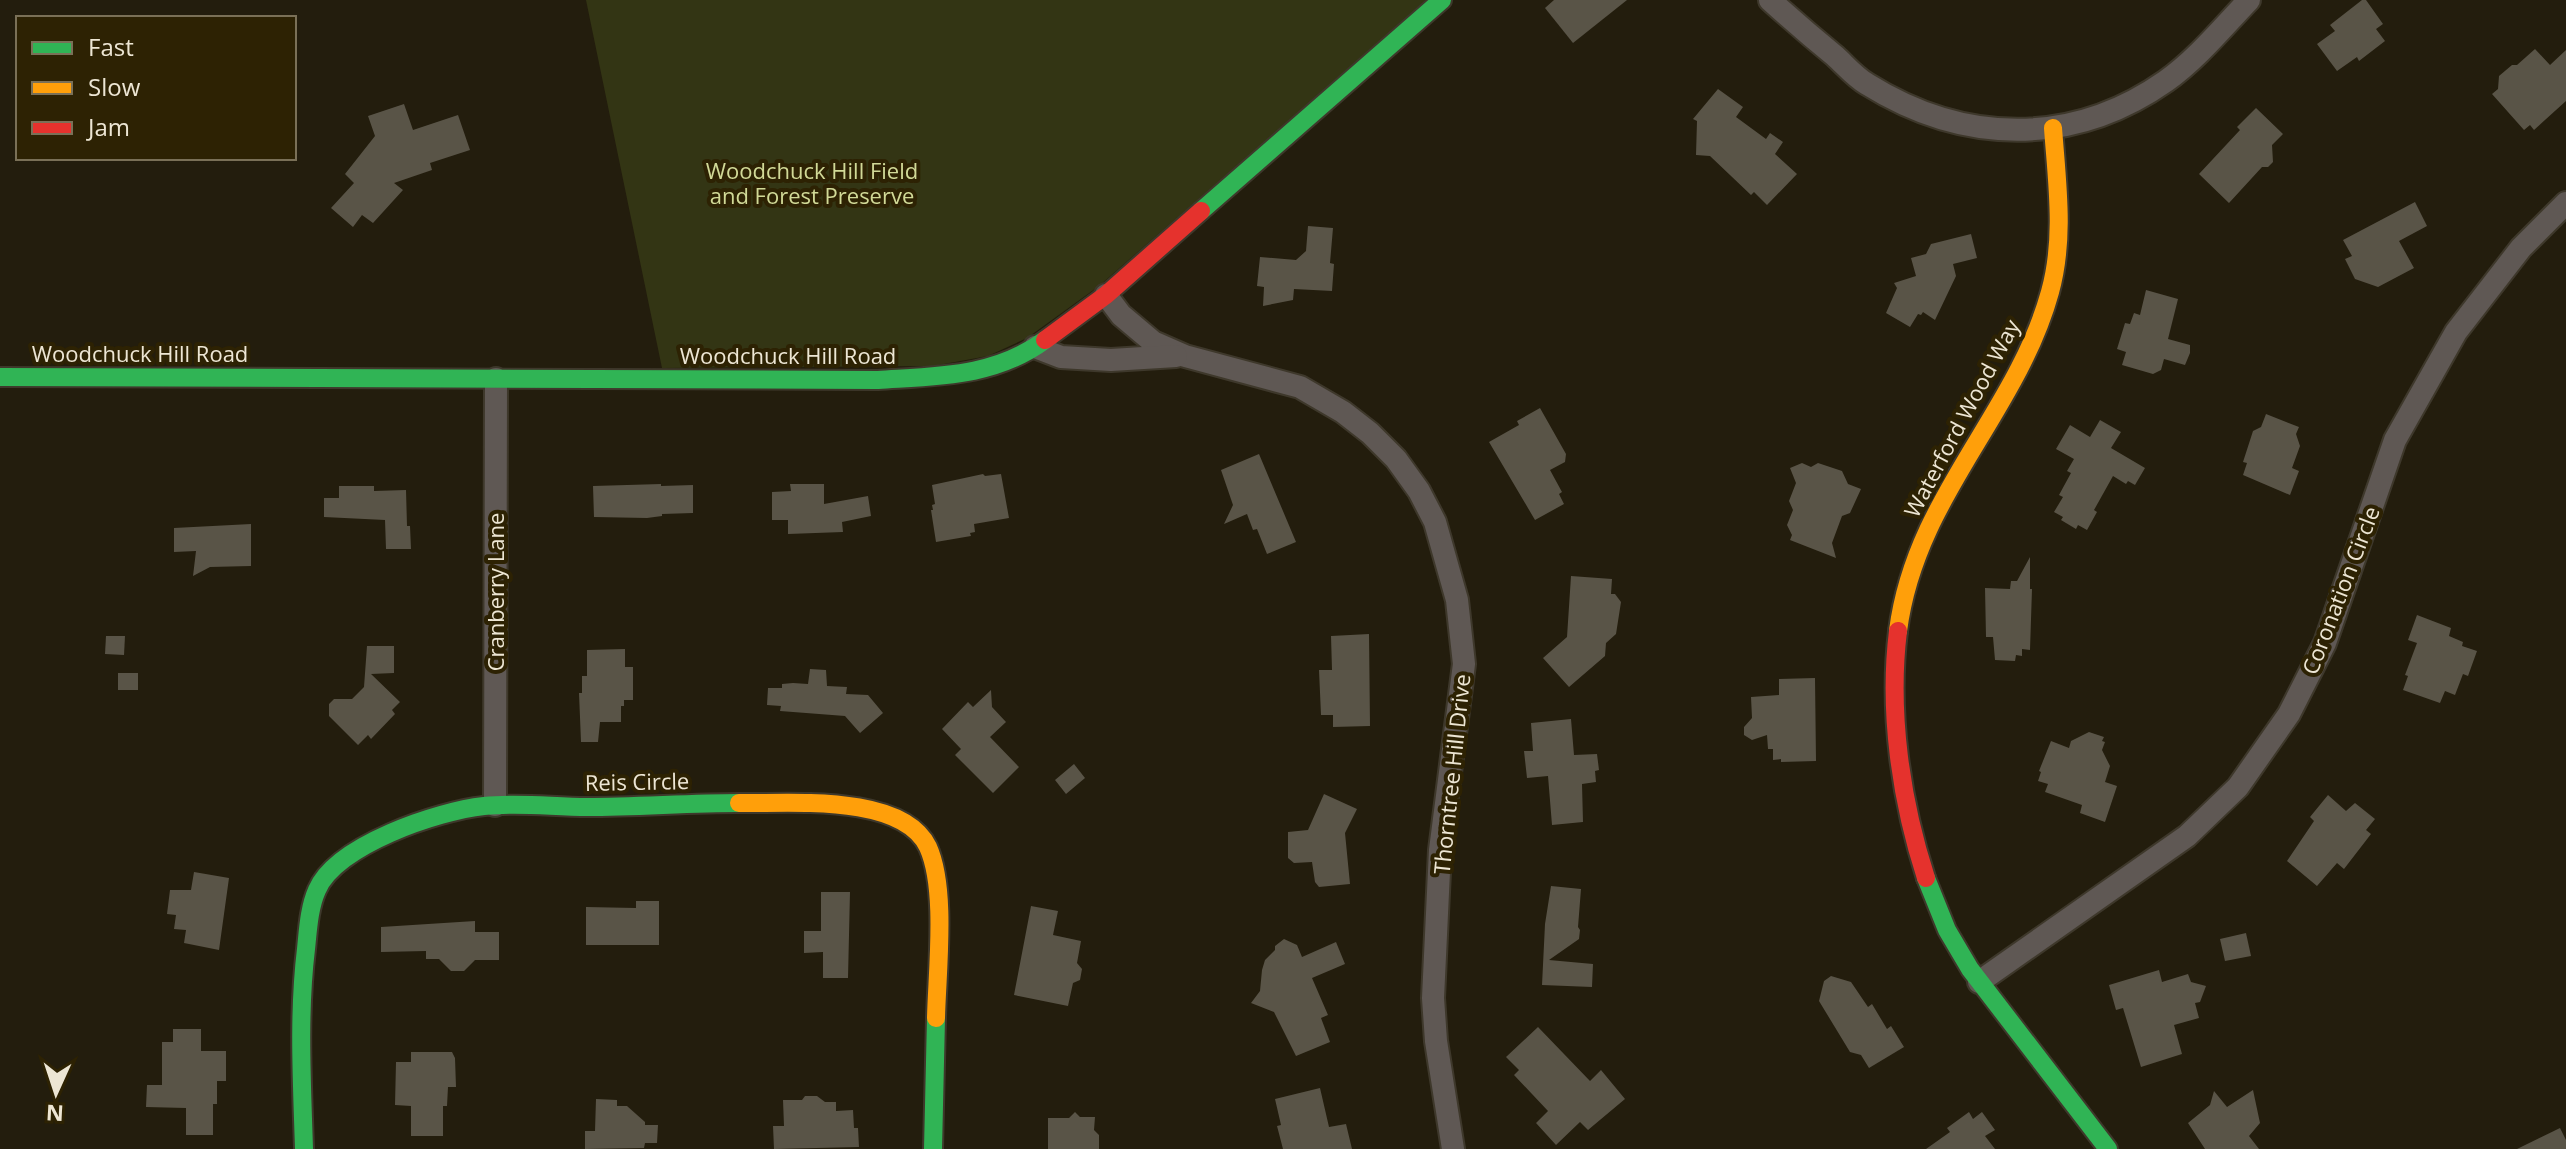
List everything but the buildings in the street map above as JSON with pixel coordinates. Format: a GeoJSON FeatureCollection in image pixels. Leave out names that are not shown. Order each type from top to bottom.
{"type":"FeatureCollection","features":[{"type":"Feature","properties":{"kind":"street","name":"Woodchuck Hill Road"},"geometry":{"type":"LineString","coordinates":[[0,377],[891,379],[991,368],[1035,347],[1106,295],[1442,0]]}},
{"type":"Feature","properties":{"kind":"street"},"geometry":{"type":"LineString","coordinates":[[1770,0],[1865,82],[1911,108],[1959,124],[2012,131],[2086,122],[2130,104],[2191,61],[2249,0]]}},
{"type":"Feature","properties":{"kind":"street","name":"Waterford Wood Way"},"geometry":{"type":"LineString","coordinates":[[2053,128],[2058,199],[2057,259],[2048,303],[2028,347],[1926,533],[1901,602],[1896,635],[1897,716],[1906,796],[1924,877],[1948,932],[1979,982],[2108,1149]]}},
{"type":"Feature","properties":{"kind":"street","name":"Coronation Circle"},"geometry":{"type":"LineString","coordinates":[[1979,982],[2187,836],[2238,787],[2289,714],[2325,643],[2395,440],[2456,332],[2521,248],[2566,203]]}},
{"type":"Feature","properties":{"kind":"street","name":"Thorntree Hill Drive"},"geometry":{"type":"LineString","coordinates":[[1106,295],[1137,331],[1153,342],[1185,356],[1300,387],[1343,412],[1396,459],[1419,491],[1435,522],[1457,600],[1464,664],[1440,850],[1433,998],[1436,1041],[1453,1149]]}},
{"type":"Feature","properties":{"kind":"street","name":"Thorntree Hill Drive"},"geometry":{"type":"LineString","coordinates":[[1035,347],[1061,357],[1107,360],[1185,356]]}},
{"type":"Feature","properties":{"kind":"street","name":"Cranberry Lane"},"geometry":{"type":"LineString","coordinates":[[495,805],[496,379]]}},
{"type":"Feature","properties":{"kind":"street","name":"Reis Circle"},"geometry":{"type":"LineString","coordinates":[[304,1149],[305,941],[314,891],[325,872],[348,855],[389,835],[469,808],[495,805],[584,807],[732,803],[845,805],[894,817],[907,824],[926,843],[936,869],[938,928],[933,1149]]}},
{"type":"Feature","properties":{"kind":"green space","name":"Woodchuck Hill Field and Forest Preserve"},"geometry":{"type":"Polygon","coordinates":[[[586,0],[1426,0],[1099,286],[1027,338],[988,356],[933,366],[662,368],[586,0]]]}},
{"type":"Feature","properties":{"kind":"traffic: fast"},"geometry":{"type":"LineString","coordinates":[[1201,211],[1442,0]]}},
{"type":"Feature","properties":{"kind":"traffic: fast"},"geometry":{"type":"LineString","coordinates":[[0,377],[878,380],[986,368],[1026,352],[1045,340]]}},
{"type":"Feature","properties":{"kind":"traffic: fast"},"geometry":{"type":"LineString","coordinates":[[304,1149],[301,1024],[309,919],[317,890],[328,874],[345,859],[366,845],[416,823],[484,806],[606,807],[739,803]]}},
{"type":"Feature","properties":{"kind":"traffic: fast"},"geometry":{"type":"LineString","coordinates":[[1926,878],[1947,930],[1970,969],[2108,1149]]}},
{"type":"Feature","properties":{"kind":"traffic: fast"},"geometry":{"type":"LineString","coordinates":[[933,1149],[936,1018]]}},
{"type":"Feature","properties":{"kind":"traffic: slow"},"geometry":{"type":"LineString","coordinates":[[1898,631],[1908,583],[1924,539],[2014,378],[2050,292],[2059,231],[2053,128]]}},
{"type":"Feature","properties":{"kind":"traffic: slow"},"geometry":{"type":"LineString","coordinates":[[739,803],[842,805],[894,817],[914,830],[928,847],[937,885],[940,931],[936,1018]]}},
{"type":"Feature","properties":{"kind":"traffic: jam"},"geometry":{"type":"LineString","coordinates":[[1045,340],[1106,295],[1201,211]]}},
{"type":"Feature","properties":{"kind":"traffic: jam"},"geometry":{"type":"LineString","coordinates":[[1898,631],[1895,693],[1899,756],[1910,818],[1926,878]]}}]}
